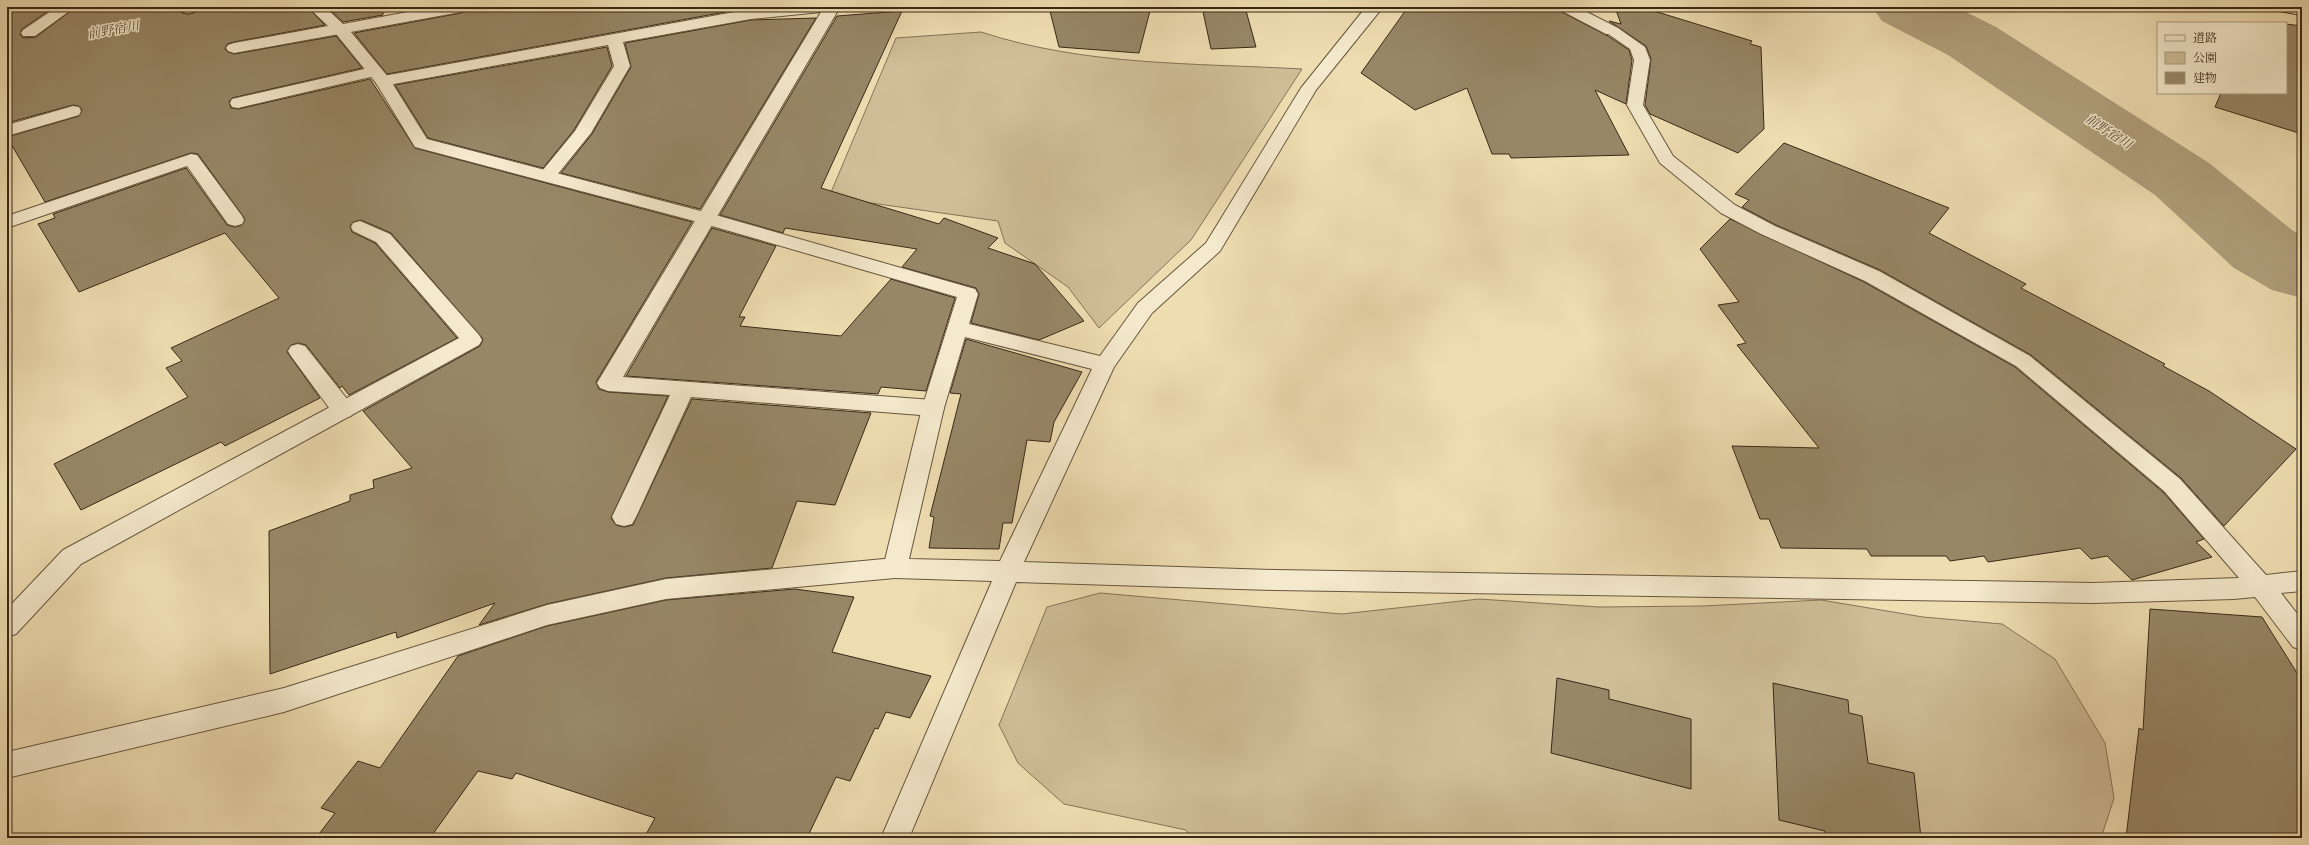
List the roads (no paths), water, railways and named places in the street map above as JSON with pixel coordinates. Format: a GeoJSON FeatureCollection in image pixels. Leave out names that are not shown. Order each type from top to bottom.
{"type":"FeatureCollection","features":[{"type":"Feature","properties":{"kind":"street"},"geometry":{"type":"LineString","coordinates":[[29,33],[67,7]]}},
{"type":"Feature","properties":{"kind":"street"},"geometry":{"type":"LineString","coordinates":[[316,7],[340,29],[378,76],[421,144],[705,218],[968,294],[959,329],[932,408],[895,568]]}},
{"type":"Feature","properties":{"kind":"street"},"geometry":{"type":"LineString","coordinates":[[234,48],[461,7]]}},
{"type":"Feature","properties":{"kind":"street"},"geometry":{"type":"LineString","coordinates":[[238,103],[378,76],[614,39],[751,14],[823,7]]}},
{"type":"Feature","properties":{"kind":"street"},"geometry":{"type":"LineString","coordinates":[[832,7],[608,383],[932,408]]}},
{"type":"Feature","properties":{"kind":"street"},"geometry":{"type":"LineString","coordinates":[[895,838],[1008,570],[1105,365],[1145,308],[1213,247],[1309,88],[1364,18],[1375,7]]}},
{"type":"Feature","properties":{"kind":"street"},"geometry":{"type":"LineString","coordinates":[[1565,7],[1612,31],[1637,47],[1642,60],[1635,105],[1666,159],[1728,208],[1768,230],[1872,276],[2023,361],[2172,485],[2262,587],[2302,639]]}},
{"type":"Feature","properties":{"kind":"street"},"geometry":{"type":"LineString","coordinates":[[2279,7],[2302,10]]}},
{"type":"Feature","properties":{"kind":"street"},"geometry":{"type":"LineString","coordinates":[[547,176],[582,133],[622,66],[614,39]]}},
{"type":"Feature","properties":{"kind":"street"},"geometry":{"type":"LineString","coordinates":[[7,131],[73,110]]}},
{"type":"Feature","properties":{"kind":"street"},"geometry":{"type":"LineString","coordinates":[[7,222],[191,159],[235,220]]}},
{"type":"Feature","properties":{"kind":"street"},"geometry":{"type":"LineString","coordinates":[[7,626],[72,557],[472,340],[383,238],[360,227]]}},
{"type":"Feature","properties":{"kind":"street"},"geometry":{"type":"LineString","coordinates":[[959,329],[1105,365]]}},
{"type":"Feature","properties":{"kind":"street"},"geometry":{"type":"LineString","coordinates":[[298,351],[343,410]]}},
{"type":"Feature","properties":{"kind":"street"},"geometry":{"type":"LineString","coordinates":[[624,517],[684,388]]}},
{"type":"Feature","properties":{"kind":"street"},"geometry":{"type":"LineString","coordinates":[[7,765],[284,700],[547,615],[666,589],[895,568],[1008,570],[1275,580],[2093,593],[2262,587],[2302,581]]}},
{"type":"Feature","properties":{"kind":"waterway","name":"前野宿川"},"geometry":{"type":"LineString","coordinates":[[1905,7],[1972,41],[2182,179],[2263,249],[2302,271]]}}]}
